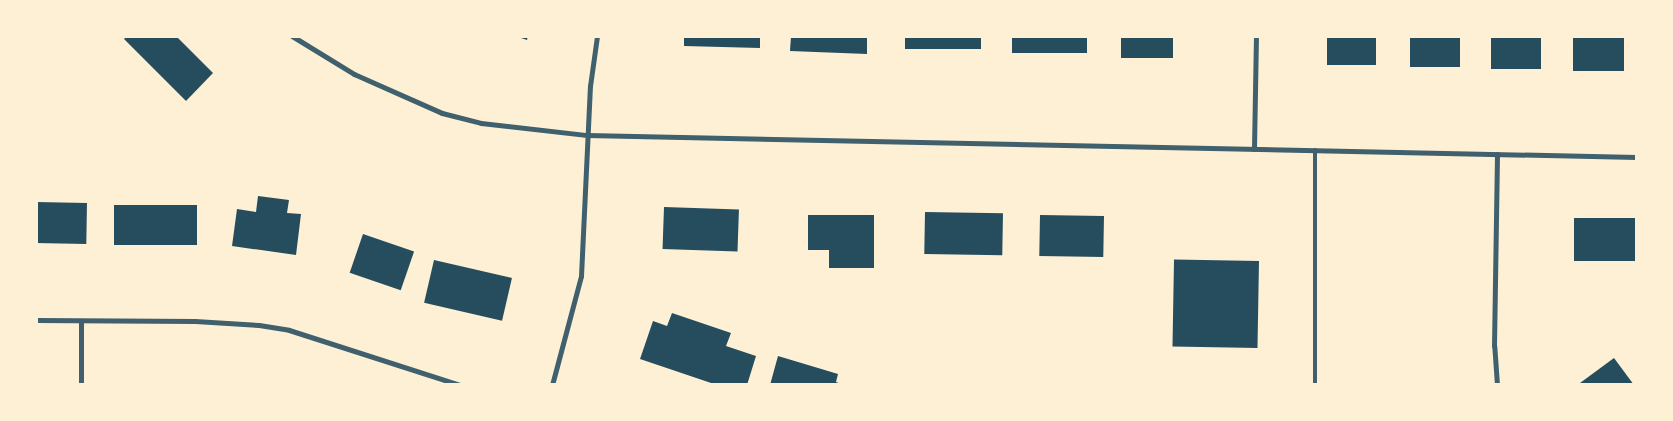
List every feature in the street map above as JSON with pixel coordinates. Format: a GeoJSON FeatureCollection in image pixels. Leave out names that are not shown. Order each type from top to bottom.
{"type":"FeatureCollection","features":[{"type":"Feature","properties":{"kind":"street"},"geometry":{"type":"LineString","coordinates":[[292,36],[354,74],[442,112],[480,123],[587,135],[1637,157]]}},
{"type":"Feature","properties":{"kind":"street"},"geometry":{"type":"LineString","coordinates":[[552,385],[581,276],[587,135],[597,36]]}},
{"type":"Feature","properties":{"kind":"street"},"geometry":{"type":"LineString","coordinates":[[1254,149],[1256,36]]}},
{"type":"Feature","properties":{"kind":"street"},"geometry":{"type":"LineString","coordinates":[[1497,154],[1494,346],[1497,385]]}},
{"type":"Feature","properties":{"kind":"street"},"geometry":{"type":"LineString","coordinates":[[36,320],[194,321],[259,325],[289,330],[460,385]]}},
{"type":"Feature","properties":{"kind":"street"},"geometry":{"type":"LineString","coordinates":[[81,321],[81,385]]}},
{"type":"Feature","properties":{"kind":"lane"},"geometry":{"type":"LineString","coordinates":[[1315,150],[1315,385]]}},
{"type":"Feature","properties":{"kind":"building"},"geometry":{"type":"Polygon","coordinates":[[[127,36],[176,36],[213,73],[186,101],[124,39],[127,36]]]}},
{"type":"Feature","properties":{"kind":"building"},"geometry":{"type":"Polygon","coordinates":[[[515,36],[528,36],[527,40],[515,36]]]}},
{"type":"Feature","properties":{"kind":"building"},"geometry":{"type":"Polygon","coordinates":[[[684,36],[760,36],[760,48],[684,46],[684,36]]]}},
{"type":"Feature","properties":{"kind":"building"},"geometry":{"type":"Polygon","coordinates":[[[791,36],[867,36],[867,54],[790,51],[791,36]]]}},
{"type":"Feature","properties":{"kind":"building"},"geometry":{"type":"Polygon","coordinates":[[[905,36],[981,36],[981,49],[905,49],[905,36]]]}},
{"type":"Feature","properties":{"kind":"building"},"geometry":{"type":"Polygon","coordinates":[[[1012,36],[1087,36],[1087,53],[1012,53],[1012,36]]]}},
{"type":"Feature","properties":{"kind":"building"},"geometry":{"type":"Polygon","coordinates":[[[1121,36],[1173,36],[1173,58],[1121,58],[1121,36]]]}},
{"type":"Feature","properties":{"kind":"building"},"geometry":{"type":"Polygon","coordinates":[[[1327,36],[1376,36],[1376,65],[1327,65],[1327,36]]]}},
{"type":"Feature","properties":{"kind":"building"},"geometry":{"type":"Polygon","coordinates":[[[1410,36],[1460,36],[1460,67],[1410,67],[1410,36]]]}},
{"type":"Feature","properties":{"kind":"building"},"geometry":{"type":"Polygon","coordinates":[[[1491,36],[1541,36],[1541,69],[1491,69],[1491,36]]]}},
{"type":"Feature","properties":{"kind":"building"},"geometry":{"type":"Polygon","coordinates":[[[1573,36],[1624,36],[1624,71],[1573,71],[1573,36]]]}},
{"type":"Feature","properties":{"kind":"building"},"geometry":{"type":"Polygon","coordinates":[[[258,196],[289,200],[287,213],[301,214],[296,255],[232,246],[237,209],[256,212],[258,196]]]}},
{"type":"Feature","properties":{"kind":"building"},"geometry":{"type":"Polygon","coordinates":[[[36,202],[87,203],[86,244],[36,243],[36,202]]]}},
{"type":"Feature","properties":{"kind":"building"},"geometry":{"type":"Polygon","coordinates":[[[114,205],[197,205],[197,245],[114,245],[114,205]]]}},
{"type":"Feature","properties":{"kind":"building"},"geometry":{"type":"Polygon","coordinates":[[[664,207],[739,210],[737,252],[663,249],[664,207]]]}},
{"type":"Feature","properties":{"kind":"building"},"geometry":{"type":"Polygon","coordinates":[[[925,212],[1003,213],[1002,255],[924,254],[925,212]]]}},
{"type":"Feature","properties":{"kind":"building"},"geometry":{"type":"Polygon","coordinates":[[[808,215],[874,215],[874,268],[829,268],[829,250],[808,250],[808,215]]]}},
{"type":"Feature","properties":{"kind":"building"},"geometry":{"type":"Polygon","coordinates":[[[1040,215],[1104,216],[1103,257],[1039,256],[1040,215]]]}},
{"type":"Feature","properties":{"kind":"building"},"geometry":{"type":"Polygon","coordinates":[[[1574,218],[1637,218],[1637,261],[1574,261],[1574,218]]]}},
{"type":"Feature","properties":{"kind":"building"},"geometry":{"type":"Polygon","coordinates":[[[363,234],[414,252],[401,290],[350,273],[363,234]]]}},
{"type":"Feature","properties":{"kind":"building"},"geometry":{"type":"Polygon","coordinates":[[[434,260],[512,278],[502,321],[424,303],[434,260]]]}},
{"type":"Feature","properties":{"kind":"building"},"geometry":{"type":"Polygon","coordinates":[[[1174,260],[1259,261],[1257,348],[1172,347],[1174,260]]]}},
{"type":"Feature","properties":{"kind":"building"},"geometry":{"type":"Polygon","coordinates":[[[672,313],[731,333],[726,346],[756,356],[747,385],[717,385],[640,359],[653,321],[667,326],[672,313]]]}},
{"type":"Feature","properties":{"kind":"building"},"geometry":{"type":"Polygon","coordinates":[[[778,356],[838,374],[836,382],[844,385],[770,385],[778,356]]]}},
{"type":"Feature","properties":{"kind":"building"},"geometry":{"type":"Polygon","coordinates":[[[1614,358],[1634,385],[1581,385],[1580,383],[1614,358]]]}}]}
